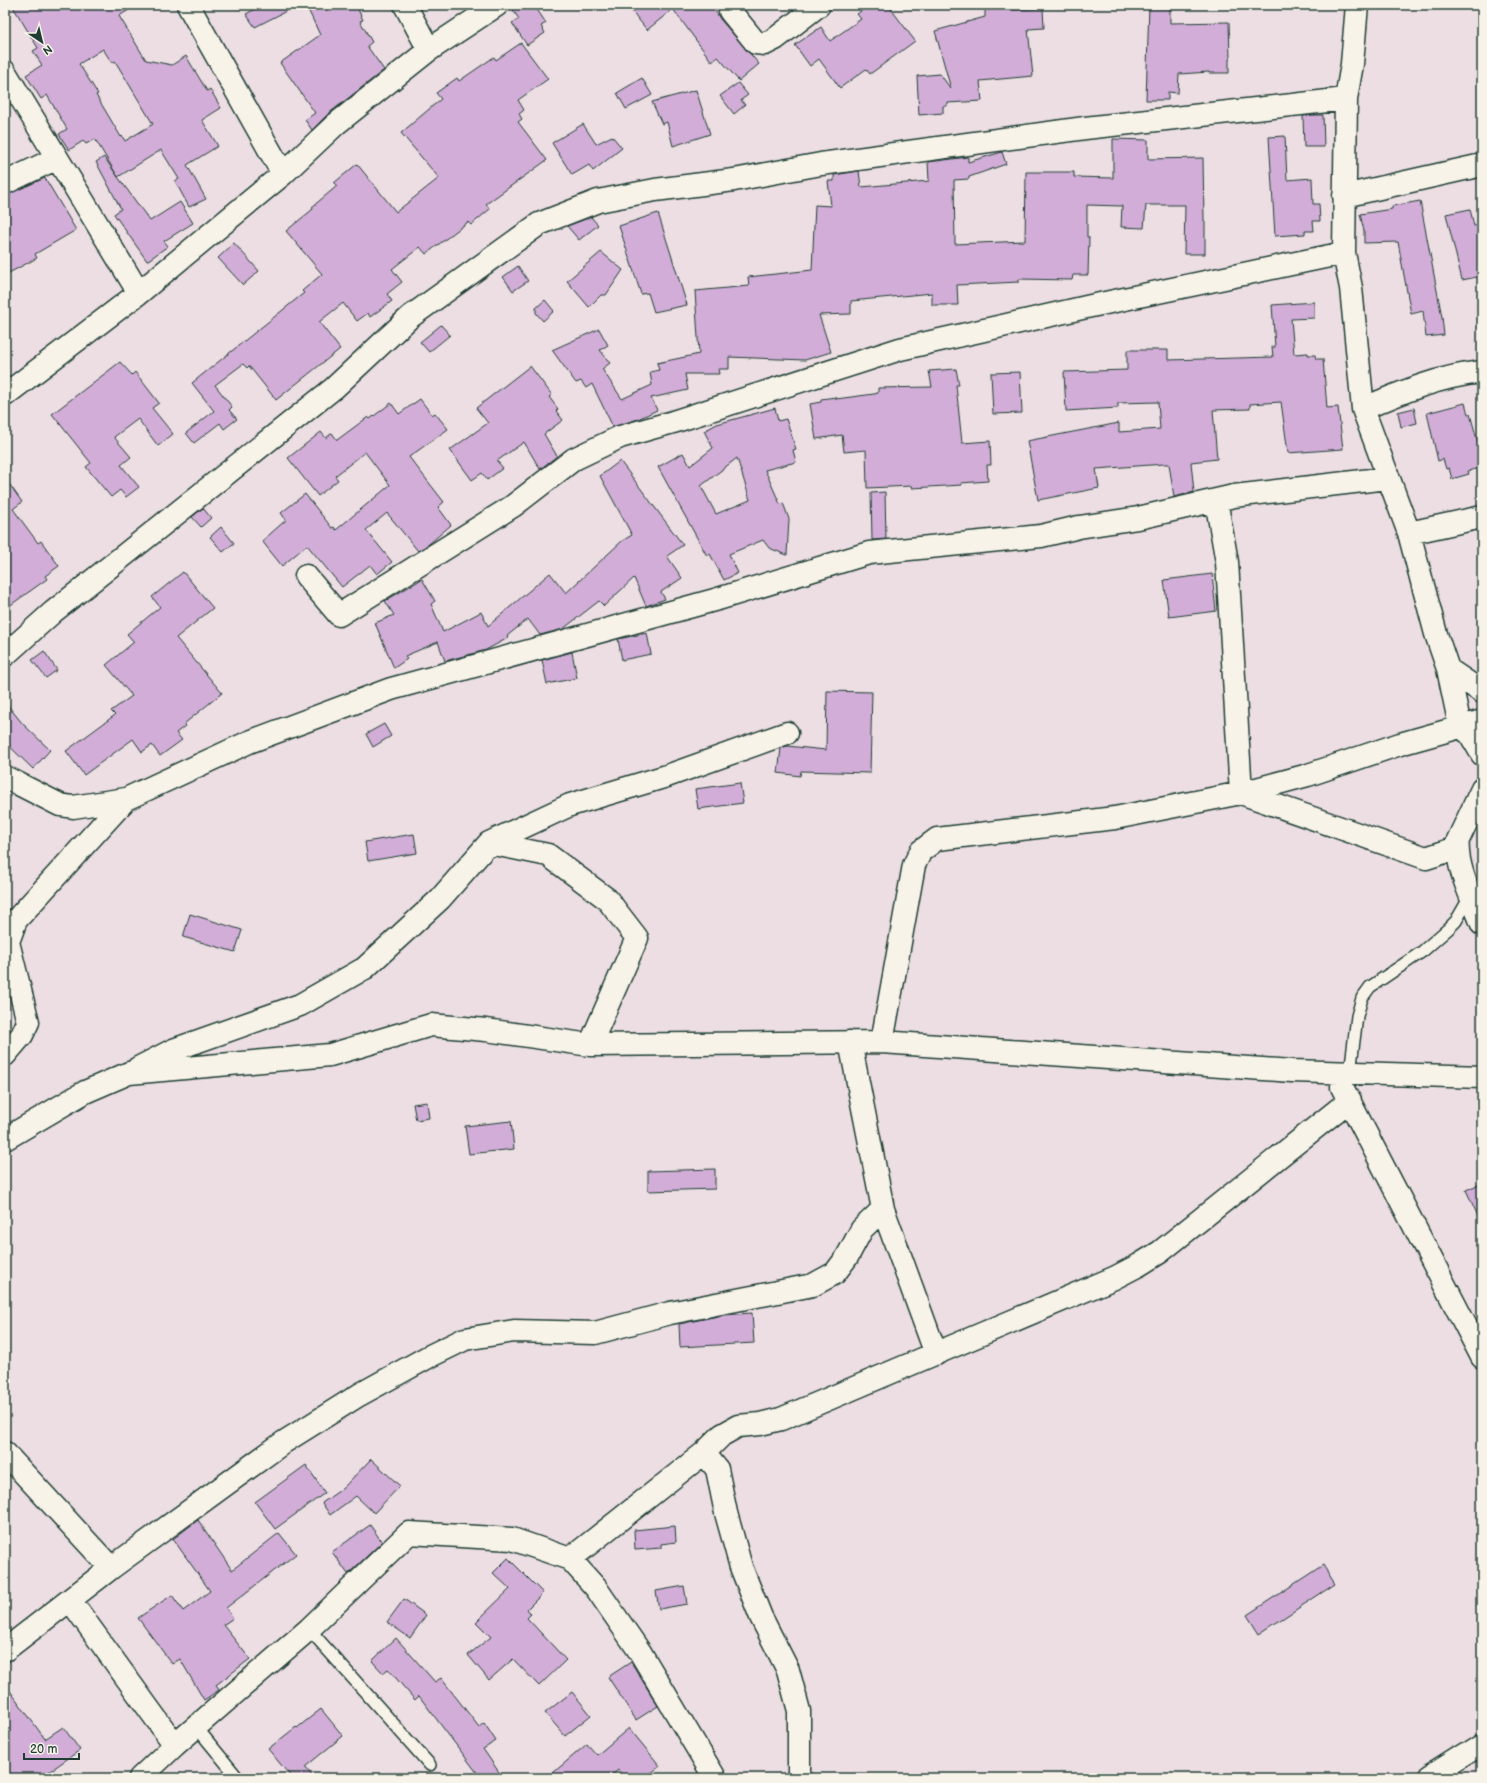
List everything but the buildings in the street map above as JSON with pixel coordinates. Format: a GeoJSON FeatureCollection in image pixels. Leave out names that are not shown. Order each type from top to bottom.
{"type":"FeatureCollection","features":[{"type":"Feature","properties":{"kind":"street"},"geometry":{"type":"LineString","coordinates":[[188,5],[283,174]]}},
{"type":"Feature","properties":{"kind":"street"},"geometry":{"type":"LineString","coordinates":[[404,5],[429,50]]}},
{"type":"Feature","properties":{"kind":"street"},"geometry":{"type":"LineString","coordinates":[[5,395],[139,293],[283,174],[336,124],[429,50],[497,5]]}},
{"type":"Feature","properties":{"kind":"street"},"geometry":{"type":"LineString","coordinates":[[730,11],[756,43],[765,44],[775,39],[818,5]]}},
{"type":"Feature","properties":{"kind":"street"},"geometry":{"type":"LineString","coordinates":[[1357,5],[1352,64],[1346,99],[1344,253],[1351,288],[1363,408],[1409,533],[1436,634],[1448,669],[1460,726],[1470,734],[1482,754]]}},
{"type":"Feature","properties":{"kind":"street"},"geometry":{"type":"LineString","coordinates":[[5,72],[139,293]]}},
{"type":"Feature","properties":{"kind":"street"},"geometry":{"type":"LineString","coordinates":[[5,655],[53,612],[334,388],[410,317],[539,224],[598,201],[655,190],[734,180],[821,164],[1123,124],[1346,99]]}},
{"type":"Feature","properties":{"kind":"street"},"geometry":{"type":"LineString","coordinates":[[5,183],[57,158]]}},
{"type":"Feature","properties":{"kind":"street"},"geometry":{"type":"LineString","coordinates":[[1344,196],[1482,166]]}},
{"type":"Feature","properties":{"kind":"street"},"geometry":{"type":"LineString","coordinates":[[306,576],[339,615],[513,506],[574,458],[620,437],[673,422],[900,349],[1090,306],[1344,253]]}},
{"type":"Feature","properties":{"kind":"street"},"geometry":{"type":"LineString","coordinates":[[1363,408],[1395,394],[1433,382],[1468,373],[1482,372]]}},
{"type":"Feature","properties":{"kind":"street"},"geometry":{"type":"LineString","coordinates":[[5,777],[60,805],[73,807],[126,799],[249,742],[391,688],[718,600],[869,553],[1041,536],[1079,527],[1138,518],[1240,495],[1388,478]]}},
{"type":"Feature","properties":{"kind":"street"},"geometry":{"type":"LineString","coordinates":[[1216,500],[1227,562],[1241,793]]}},
{"type":"Feature","properties":{"kind":"street"},"geometry":{"type":"LineString","coordinates":[[1409,533],[1482,517]]}},
{"type":"Feature","properties":{"kind":"street"},"geometry":{"type":"LineString","coordinates":[[1448,669],[1482,692]]}},
{"type":"Feature","properties":{"kind":"street"},"geometry":{"type":"LineString","coordinates":[[882,1042],[914,865],[921,851],[937,839],[1115,818],[1241,793],[1308,775],[1400,744],[1482,720]]}},
{"type":"Feature","properties":{"kind":"street"},"geometry":{"type":"LineString","coordinates":[[5,1139],[85,1092],[129,1073],[173,1050],[300,1004],[365,968],[440,899],[489,843],[570,805],[667,776],[787,733]]}},
{"type":"Feature","properties":{"kind":"street"},"geometry":{"type":"LineString","coordinates":[[1482,790],[1458,840],[1457,848],[1459,860],[1482,924]]}},
{"type":"Feature","properties":{"kind":"street"},"geometry":{"type":"LineString","coordinates":[[1241,793],[1426,858],[1457,848]]}},
{"type":"Feature","properties":{"kind":"street"},"geometry":{"type":"LineString","coordinates":[[5,1055],[22,1035],[28,1022],[8,942],[16,920],[126,799]]}},
{"type":"Feature","properties":{"kind":"street"},"geometry":{"type":"LineString","coordinates":[[489,843],[548,855],[607,899],[637,938],[590,1045]]}},
{"type":"Feature","properties":{"kind":"street"},"geometry":{"type":"LineString","coordinates":[[129,1073],[330,1055],[431,1026],[486,1030],[590,1045],[882,1042],[1342,1073],[1482,1077]]}},
{"type":"Feature","properties":{"kind":"street"},"geometry":{"type":"LineString","coordinates":[[850,1042],[883,1209],[936,1354]]}},
{"type":"Feature","properties":{"kind":"street"},"geometry":{"type":"LineString","coordinates":[[1342,1073],[1350,1100],[1482,1356]]}},
{"type":"Feature","properties":{"kind":"street"},"geometry":{"type":"LineString","coordinates":[[570,1559],[704,1453],[722,1435],[738,1426],[760,1424],[781,1419],[1114,1278],[1139,1265],[1160,1252],[1350,1100]]}},
{"type":"Feature","properties":{"kind":"street"},"geometry":{"type":"LineString","coordinates":[[5,1650],[111,1568],[284,1442],[318,1420],[414,1365],[464,1340],[514,1331],[596,1333],[670,1313],[813,1285],[835,1273],[847,1257],[862,1229],[883,1209]]}},
{"type":"Feature","properties":{"kind":"street"},"geometry":{"type":"LineString","coordinates":[[5,1453],[111,1568]]}},
{"type":"Feature","properties":{"kind":"street"},"geometry":{"type":"LineString","coordinates":[[704,1453],[717,1469],[726,1513],[741,1567],[761,1617],[788,1670],[799,1710],[799,1778]]}},
{"type":"Feature","properties":{"kind":"street"},"geometry":{"type":"LineString","coordinates":[[140,1778],[310,1629],[409,1533],[512,1539],[570,1559],[596,1588],[640,1652],[715,1778]]}},
{"type":"Feature","properties":{"kind":"street"},"geometry":{"type":"LineString","coordinates":[[70,1600],[175,1746]]}},
{"type":"Feature","properties":{"kind":"street"},"geometry":{"type":"LineString","coordinates":[[1428,1778],[1482,1744]]}},
{"type":"Feature","properties":{"kind":"lane"},"geometry":{"type":"LineString","coordinates":[[1342,1073],[1362,998],[1370,987],[1423,951],[1448,929],[1456,921],[1471,894]]}},
{"type":"Feature","properties":{"kind":"lane"},"geometry":{"type":"LineString","coordinates":[[310,1629],[430,1765]]}},
{"type":"Feature","properties":{"kind":"lane"},"geometry":{"type":"LineString","coordinates":[[197,1728],[238,1778]]}}]}
